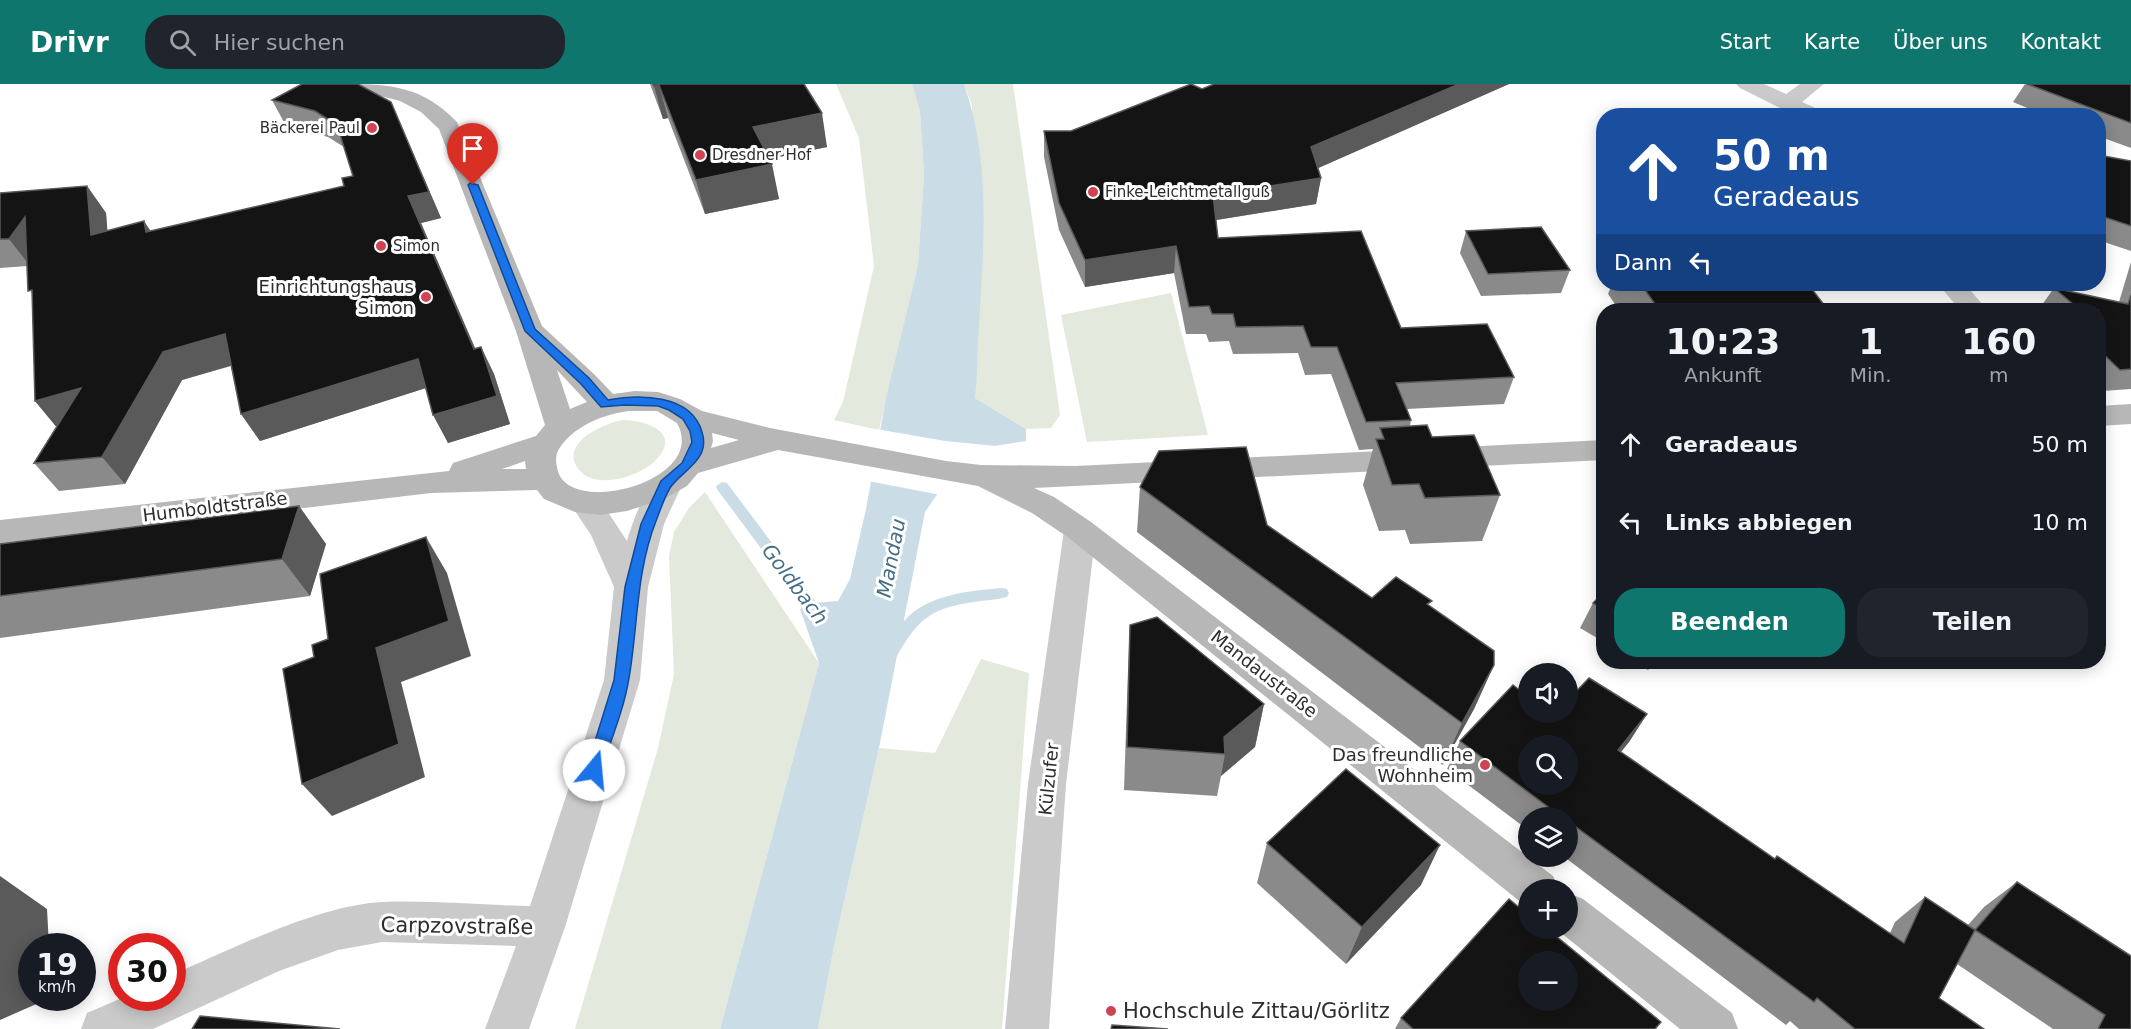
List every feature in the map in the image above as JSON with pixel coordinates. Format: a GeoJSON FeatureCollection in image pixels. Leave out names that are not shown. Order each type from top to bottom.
{"type":"FeatureCollection","features":[{"type":"Feature","properties":{"kind":"main road"},"geometry":{"type":"LineString","coordinates":[[357,84],[395,91],[419,100],[436,111],[449,127],[530,331],[554,435]]}},
{"type":"Feature","properties":{"kind":"main road"},"geometry":{"type":"LineString","coordinates":[[530,331],[585,381],[605,405]]}},
{"type":"Feature","properties":{"kind":"main road"},"geometry":{"type":"LineString","coordinates":[[633,400],[658,402],[673,407],[688,417],[696,431],[698,442],[694,454],[676,475],[650,493],[625,501],[598,504],[574,501],[556,492],[544,479],[540,467],[554,435],[581,414],[605,405],[633,400]]}},
{"type":"Feature","properties":{"kind":"main road"},"geometry":{"type":"LineString","coordinates":[[2106,416],[2131,414]]}},
{"type":"Feature","properties":{"kind":"main road","name":"Mandaustraße"},"geometry":{"type":"LineString","coordinates":[[688,417],[775,440],[979,476],[1045,491],[1080,530],[1524,879]]}},
{"type":"Feature","properties":{"kind":"main road","name":"Humboldtstraße"},"geometry":{"type":"LineString","coordinates":[[431,482],[554,435]]}},
{"type":"Feature","properties":{"kind":"main road"},"geometry":{"type":"LineString","coordinates":[[676,475],[775,440]]}},
{"type":"Feature","properties":{"kind":"main road"},"geometry":{"type":"LineString","coordinates":[[1045,491],[1596,451]]}},
{"type":"Feature","properties":{"kind":"main road","name":"Humboldtstraße"},"geometry":{"type":"LineString","coordinates":[[0,532],[431,482],[544,479]]}},
{"type":"Feature","properties":{"kind":"main road"},"geometry":{"type":"LineString","coordinates":[[1578,921],[1716,1029]]}},
{"type":"Feature","properties":{"kind":"street"},"geometry":{"type":"LineString","coordinates":[[1747,84],[1798,108]]}},
{"type":"Feature","properties":{"kind":"street"},"geometry":{"type":"LineString","coordinates":[[1788,103],[1813,84]]}},
{"type":"Feature","properties":{"kind":"street"},"geometry":{"type":"LineString","coordinates":[[1957,291],[1968,303]]}},
{"type":"Feature","properties":{"kind":"street"},"geometry":{"type":"LineString","coordinates":[[507,1029],[544,927],[622,680],[632,587],[648,524],[676,475]]}},
{"type":"Feature","properties":{"kind":"street"},"geometry":{"type":"LineString","coordinates":[[585,502],[598,517],[632,587]]}},
{"type":"Feature","properties":{"kind":"street","name":"Külzufer"},"geometry":{"type":"LineString","coordinates":[[1027,1029],[1047,784],[1080,530]]}},
{"type":"Feature","properties":{"kind":"street","name":"Carpzovstraße"},"geometry":{"type":"LineString","coordinates":[[103,1029],[272,953],[338,930],[382,922],[544,927]]}},
{"type":"Feature","properties":{"kind":"shaded area"},"geometry":{"type":"Polygon","coordinates":[[[836,84],[912,84],[920,112],[924,175],[918,265],[879,430],[834,420],[843,402],[874,266],[859,138],[836,84]]]}},
{"type":"Feature","properties":{"kind":"shaded area"},"geometry":{"type":"Polygon","coordinates":[[[964,84],[1013,84],[1060,415],[1051,428],[1026,429],[975,398],[978,335],[972,105],[964,84]]]}},
{"type":"Feature","properties":{"kind":"shaded area"},"geometry":{"type":"Polygon","coordinates":[[[1171,293],[1208,435],[1087,442],[1061,315],[1171,293]]]}},
{"type":"Feature","properties":{"kind":"shaded area"},"geometry":{"type":"Polygon","coordinates":[[[622,420],[641,422],[658,430],[665,442],[663,450],[649,466],[628,476],[604,480],[584,475],[577,467],[574,458],[575,449],[587,435],[605,425],[622,420]]]}},
{"type":"Feature","properties":{"kind":"shaded area"},"geometry":{"type":"Polygon","coordinates":[[[705,492],[819,663],[720,1029],[575,1029],[658,748],[674,674],[669,556],[674,532],[689,508],[705,492]]]}},
{"type":"Feature","properties":{"kind":"shaded area"},"geometry":{"type":"Polygon","coordinates":[[[981,659],[1029,673],[1002,1029],[818,1029],[836,937],[879,748],[935,753],[981,659]]]}},
{"type":"Feature","properties":{"kind":"water","name":"Mandau"},"geometry":{"type":"Polygon","coordinates":[[[912,84],[964,84],[973,113],[984,203],[983,264],[975,398],[1026,429],[1026,441],[968,450],[925,512],[879,748],[836,937],[818,1029],[720,1029],[819,663],[800,609],[812,603],[838,601],[850,579],[866,509],[886,398],[918,265],[924,175],[920,112],[912,84]]]}},
{"type":"Feature","properties":{"kind":"pier"},"geometry":{"type":"Polygon","coordinates":[[[876,429],[945,441],[1005,447],[970,452],[941,495],[868,481],[876,429]]]}},
{"type":"Feature","properties":{"kind":"building"},"geometry":{"type":"Polygon","coordinates":[[[302,84],[358,84],[391,102],[429,192],[408,196],[474,349],[481,347],[497,396],[433,415],[418,359],[241,414],[225,334],[163,352],[102,457],[34,463],[81,388],[35,401],[32,290],[28,291],[25,217],[9,239],[0,239],[0,193],[87,186],[91,235],[144,221],[146,232],[344,186],[342,178],[353,176],[337,125],[315,111],[272,100],[302,84]]]}},
{"type":"Feature","properties":{"kind":"building"},"geometry":{"type":"Polygon","coordinates":[[[653,84],[804,84],[822,113],[753,127],[772,164],[696,180],[659,85],[654,86],[653,84]]]}},
{"type":"Feature","properties":{"kind":"building"},"geometry":{"type":"Polygon","coordinates":[[[1191,84],[1202,89],[1214,84],[1459,84],[1311,147],[1321,178],[1213,195],[1218,238],[1361,231],[1401,328],[1487,324],[1514,377],[1396,383],[1411,420],[1366,422],[1337,347],[1311,347],[1303,326],[1236,327],[1233,314],[1212,314],[1209,306],[1189,307],[1176,246],[1085,260],[1059,203],[1044,131],[1071,131],[1191,84]]]}},
{"type":"Feature","properties":{"kind":"building"},"geometry":{"type":"Polygon","coordinates":[[[2027,84],[2131,84],[2131,123],[2106,114],[2106,108],[2091,108],[2027,84]]]}},
{"type":"Feature","properties":{"kind":"building"},"geometry":{"type":"Polygon","coordinates":[[[2106,156],[2131,161],[2131,226],[2106,218],[2106,156]]]}},
{"type":"Feature","properties":{"kind":"building"},"geometry":{"type":"Polygon","coordinates":[[[1541,227],[1570,270],[1488,274],[1466,231],[1541,227]]]}},
{"type":"Feature","properties":{"kind":"building"},"geometry":{"type":"Polygon","coordinates":[[[1646,291],[1813,291],[1823,303],[1654,303],[1646,291]]]}},
{"type":"Feature","properties":{"kind":"building"},"geometry":{"type":"Polygon","coordinates":[[[2058,291],[2068,291],[2128,304],[2131,295],[2131,369],[2120,370],[2106,357],[2106,303],[2072,303],[2058,291]]]}},
{"type":"Feature","properties":{"kind":"building"},"geometry":{"type":"Polygon","coordinates":[[[1427,425],[1432,437],[1474,435],[1500,495],[1425,498],[1419,484],[1392,485],[1376,439],[1384,439],[1380,428],[1427,425]]]}},
{"type":"Feature","properties":{"kind":"building"},"geometry":{"type":"Polygon","coordinates":[[[1246,447],[1267,525],[1372,598],[1396,577],[1432,601],[1427,604],[1494,651],[1494,665],[1462,723],[1140,487],[1159,451],[1246,447]]]}},
{"type":"Feature","properties":{"kind":"building"},"geometry":{"type":"Polygon","coordinates":[[[299,506],[282,559],[0,596],[0,544],[299,506]]]}},
{"type":"Feature","properties":{"kind":"building"},"geometry":{"type":"Polygon","coordinates":[[[426,537],[449,621],[376,648],[399,744],[302,784],[283,669],[314,657],[312,645],[328,639],[320,574],[426,537]]]}},
{"type":"Feature","properties":{"kind":"building"},"geometry":{"type":"Polygon","coordinates":[[[1157,617],[1264,704],[1224,737],[1225,754],[1127,747],[1130,625],[1157,617]]]}},
{"type":"Feature","properties":{"kind":"building"},"geometry":{"type":"Polygon","coordinates":[[[1589,678],[1647,714],[1618,750],[1775,859],[1777,856],[1904,943],[1925,897],[1975,930],[1939,998],[1984,1029],[1855,1029],[1817,998],[1814,1002],[1578,828],[1578,807],[1548,807],[1532,795],[1578,795],[1578,735],[1518,735],[1518,784],[1460,741],[1513,685],[1518,689],[1518,723],[1578,723],[1578,690],[1589,678]]]}},
{"type":"Feature","properties":{"kind":"building"},"geometry":{"type":"Polygon","coordinates":[[[1346,769],[1440,845],[1362,927],[1267,843],[1346,769]]]}},
{"type":"Feature","properties":{"kind":"building"},"geometry":{"type":"Polygon","coordinates":[[[2017,882],[2131,956],[2131,1029],[2098,1029],[2105,1015],[1975,930],[2017,882]]]}},
{"type":"Feature","properties":{"kind":"building"},"geometry":{"type":"Polygon","coordinates":[[[1509,899],[1518,907],[1518,939],[1559,939],[1574,951],[1518,951],[1518,1011],[1578,1011],[1578,954],[1661,1022],[1655,1029],[1413,1029],[1401,1018],[1509,899]]]}},
{"type":"Feature","properties":{"kind":"building"},"geometry":{"type":"Polygon","coordinates":[[[200,1016],[340,1029],[192,1029],[200,1016]]]}},
{"type":"Feature","properties":{"kind":"building"},"geometry":{"type":"Polygon","coordinates":[[[1112,1025],[1168,1029],[1111,1029],[1112,1025]]]}},
{"type":"Feature","properties":{"kind":"waterway","name":"Goldbach"},"geometry":{"type":"LineString","coordinates":[[722,486],[821,619]]}},
{"type":"Feature","properties":{"kind":"waterway"},"geometry":{"type":"LineString","coordinates":[[892,652],[910,623],[933,607],[967,597],[1002,593]]}},
{"type":"Feature","properties":{"kind":"place","name":"Bäckerei Paul"},"geometry":{"type":"Point","coordinates":[372,128]}},
{"type":"Feature","properties":{"kind":"place","name":"Dresdner Hof"},"geometry":{"type":"Point","coordinates":[700,155]}},
{"type":"Feature","properties":{"kind":"place","name":"Finke-Leichtmetallguß"},"geometry":{"type":"Point","coordinates":[1093,192]}},
{"type":"Feature","properties":{"kind":"place","name":"Simon"},"geometry":{"type":"Point","coordinates":[381,246]}},
{"type":"Feature","properties":{"kind":"place","name":"Einrichtungshaus Simon"},"geometry":{"type":"Point","coordinates":[426,297]}},
{"type":"Feature","properties":{"kind":"place","name":"Das freundliche Wohnheim"},"geometry":{"type":"Point","coordinates":[1485,765]}},
{"type":"Feature","properties":{"kind":"place","name":"Hochschule Zittau/Görlitz"},"geometry":{"type":"Point","coordinates":[1111,1011]}},
{"type":"Feature","properties":{"kind":"route"},"geometry":{"type":"LineString","coordinates":[[473,185],[530,331],[585,381],[605,405],[624,401],[658,402],[673,407],[688,417],[696,431],[698,442],[694,454],[687,466],[666,484],[648,524],[632,587],[622,680],[594,770]]}}]}
